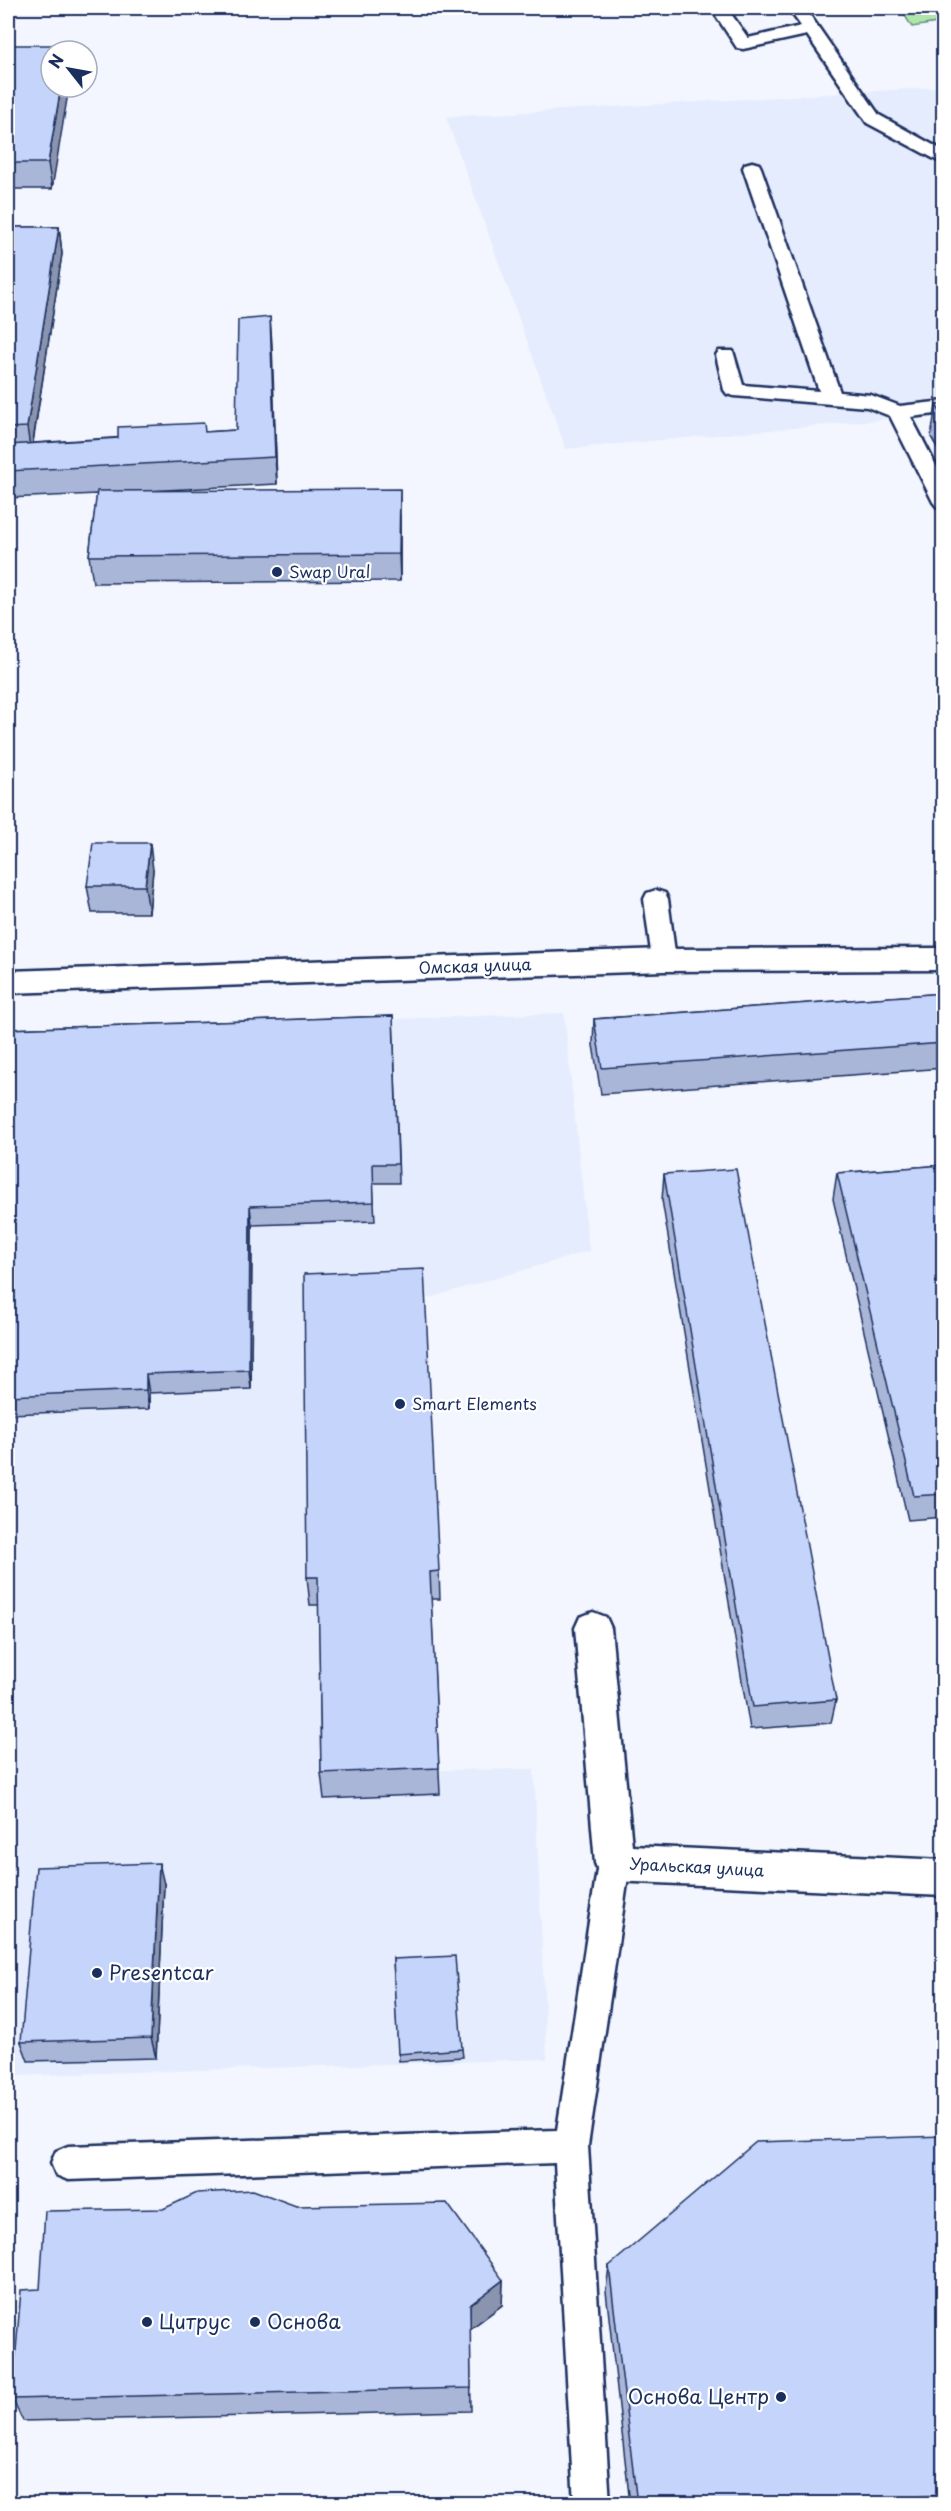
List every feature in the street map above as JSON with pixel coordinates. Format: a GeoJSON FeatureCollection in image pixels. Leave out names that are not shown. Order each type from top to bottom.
{"type":"FeatureCollection","features":[{"type":"Feature","properties":{"kind":"street","name":"Омская улица"},"geometry":{"type":"LineString","coordinates":[[8,982],[664,960],[944,959]]}},
{"type":"Feature","properties":{"kind":"street","name":"Уральская улица"},"geometry":{"type":"LineString","coordinates":[[593,1628],[614,1863],[944,1878]]}},
{"type":"Feature","properties":{"kind":"lane"},"geometry":{"type":"LineString","coordinates":[[719,8],[743,44],[812,29]]}},
{"type":"Feature","properties":{"kind":"lane"},"geometry":{"type":"LineString","coordinates":[[797,8],[873,119],[944,159]]}},
{"type":"Feature","properties":{"kind":"lane"},"geometry":{"type":"LineString","coordinates":[[752,168],[832,398]]}},
{"type":"Feature","properties":{"kind":"lane"},"geometry":{"type":"LineString","coordinates":[[726,355],[734,390],[871,401],[898,412],[944,407]]}},
{"type":"Feature","properties":{"kind":"lane"},"geometry":{"type":"LineString","coordinates":[[898,412],[944,502]]}},
{"type":"Feature","properties":{"kind":"lane"},"geometry":{"type":"LineString","coordinates":[[656,899],[664,960]]}},
{"type":"Feature","properties":{"kind":"lane"},"geometry":{"type":"LineString","coordinates":[[592,2504],[571,2146],[614,1863]]}},
{"type":"Feature","properties":{"kind":"lane"},"geometry":{"type":"LineString","coordinates":[[68,2163],[571,2146]]}},
{"type":"Feature","properties":{"kind":"shaded area"},"geometry":{"type":"Polygon","coordinates":[[[943,87],[943,414],[566,449],[446,117],[943,87]]]}},
{"type":"Feature","properties":{"kind":"shaded area"},"geometry":{"type":"Polygon","coordinates":[[[564,1013],[589,1251],[425,1299],[431,1599],[439,1770],[534,1769],[547,2059],[8,2076],[8,1049],[365,1020],[564,1013]]]}},
{"type":"Feature","properties":{"kind":"green space"},"geometry":{"type":"Polygon","coordinates":[[[900,8],[943,8],[943,22],[912,27],[900,8]]]}},
{"type":"Feature","properties":{"kind":"building"},"geometry":{"type":"Polygon","coordinates":[[[8,45],[39,45],[39,99],[59,99],[48,163],[8,163],[8,45]]]}},
{"type":"Feature","properties":{"kind":"building"},"geometry":{"type":"Polygon","coordinates":[[[8,227],[59,227],[27,427],[8,428],[8,227]]]}},
{"type":"Feature","properties":{"kind":"building"},"geometry":{"type":"Polygon","coordinates":[[[270,317],[275,457],[8,471],[8,445],[118,438],[118,427],[204,423],[205,432],[236,430],[238,320],[270,317]]]}},
{"type":"Feature","properties":{"kind":"building"},"geometry":{"type":"Polygon","coordinates":[[[944,404],[944,418],[936,405],[944,404]]]}},
{"type":"Feature","properties":{"kind":"building"},"geometry":{"type":"Polygon","coordinates":[[[400,489],[399,554],[89,556],[97,491],[400,489]]]}},
{"type":"Feature","properties":{"kind":"building"},"geometry":{"type":"Polygon","coordinates":[[[93,843],[150,843],[145,886],[87,886],[93,843]]]}},
{"type":"Feature","properties":{"kind":"building"},"geometry":{"type":"Polygon","coordinates":[[[944,993],[944,1043],[602,1068],[594,1019],[944,993]]]}},
{"type":"Feature","properties":{"kind":"building"},"geometry":{"type":"Polygon","coordinates":[[[393,1016],[398,1164],[373,1164],[374,1202],[250,1206],[249,1370],[146,1374],[146,1390],[8,1396],[8,1029],[393,1016]]]}},
{"type":"Feature","properties":{"kind":"building"},"geometry":{"type":"Polygon","coordinates":[[[944,1165],[944,1494],[914,1496],[837,1173],[944,1165]]]}},
{"type":"Feature","properties":{"kind":"building"},"geometry":{"type":"Polygon","coordinates":[[[736,1169],[836,1700],[753,1707],[664,1174],[736,1169]]]}},
{"type":"Feature","properties":{"kind":"building"},"geometry":{"type":"Polygon","coordinates":[[[424,1269],[439,1571],[430,1572],[439,1768],[321,1773],[318,1577],[307,1577],[304,1274],[424,1269]]]}},
{"type":"Feature","properties":{"kind":"building","name":"Presentcar"},"geometry":{"type":"Polygon","coordinates":[[[159,1863],[151,2038],[21,2042],[36,1867],[159,1863]]]}},
{"type":"Feature","properties":{"kind":"building"},"geometry":{"type":"Polygon","coordinates":[[[455,1956],[462,2049],[398,2054],[393,1959],[455,1956]]]}},
{"type":"Feature","properties":{"kind":"building","name":"Основа Центр"},"geometry":{"type":"Polygon","coordinates":[[[944,2136],[944,2495],[802,2504],[637,2504],[609,2266],[756,2142],[944,2136]]]}},
{"type":"Feature","properties":{"kind":"building","name":"Основа"},"geometry":{"type":"Polygon","coordinates":[[[253,2190],[296,2206],[447,2203],[503,2280],[470,2305],[471,2388],[12,2399],[21,2290],[40,2289],[45,2211],[163,2209],[197,2193],[253,2190]]]}},
{"type":"Feature","properties":{"kind":"building"},"geometry":{"type":"Polygon","coordinates":[[[944,2495],[944,2504],[821,2504],[944,2495]]]}},
{"type":"Feature","properties":{"kind":"place","name":"Swap Ural"},"geometry":{"type":"Point","coordinates":[277,572]}},
{"type":"Feature","properties":{"kind":"place","name":"Smart Elements"},"geometry":{"type":"Point","coordinates":[400,1404]}},
{"type":"Feature","properties":{"kind":"place","name":"Presentcar"},"geometry":{"type":"Point","coordinates":[97,1973]}},
{"type":"Feature","properties":{"kind":"place","name":"Цитрус"},"geometry":{"type":"Point","coordinates":[147,2322]}},
{"type":"Feature","properties":{"kind":"place","name":"Основа"},"geometry":{"type":"Point","coordinates":[255,2322]}},
{"type":"Feature","properties":{"kind":"place","name":"Основа Центр"},"geometry":{"type":"Point","coordinates":[781,2397]}}]}
